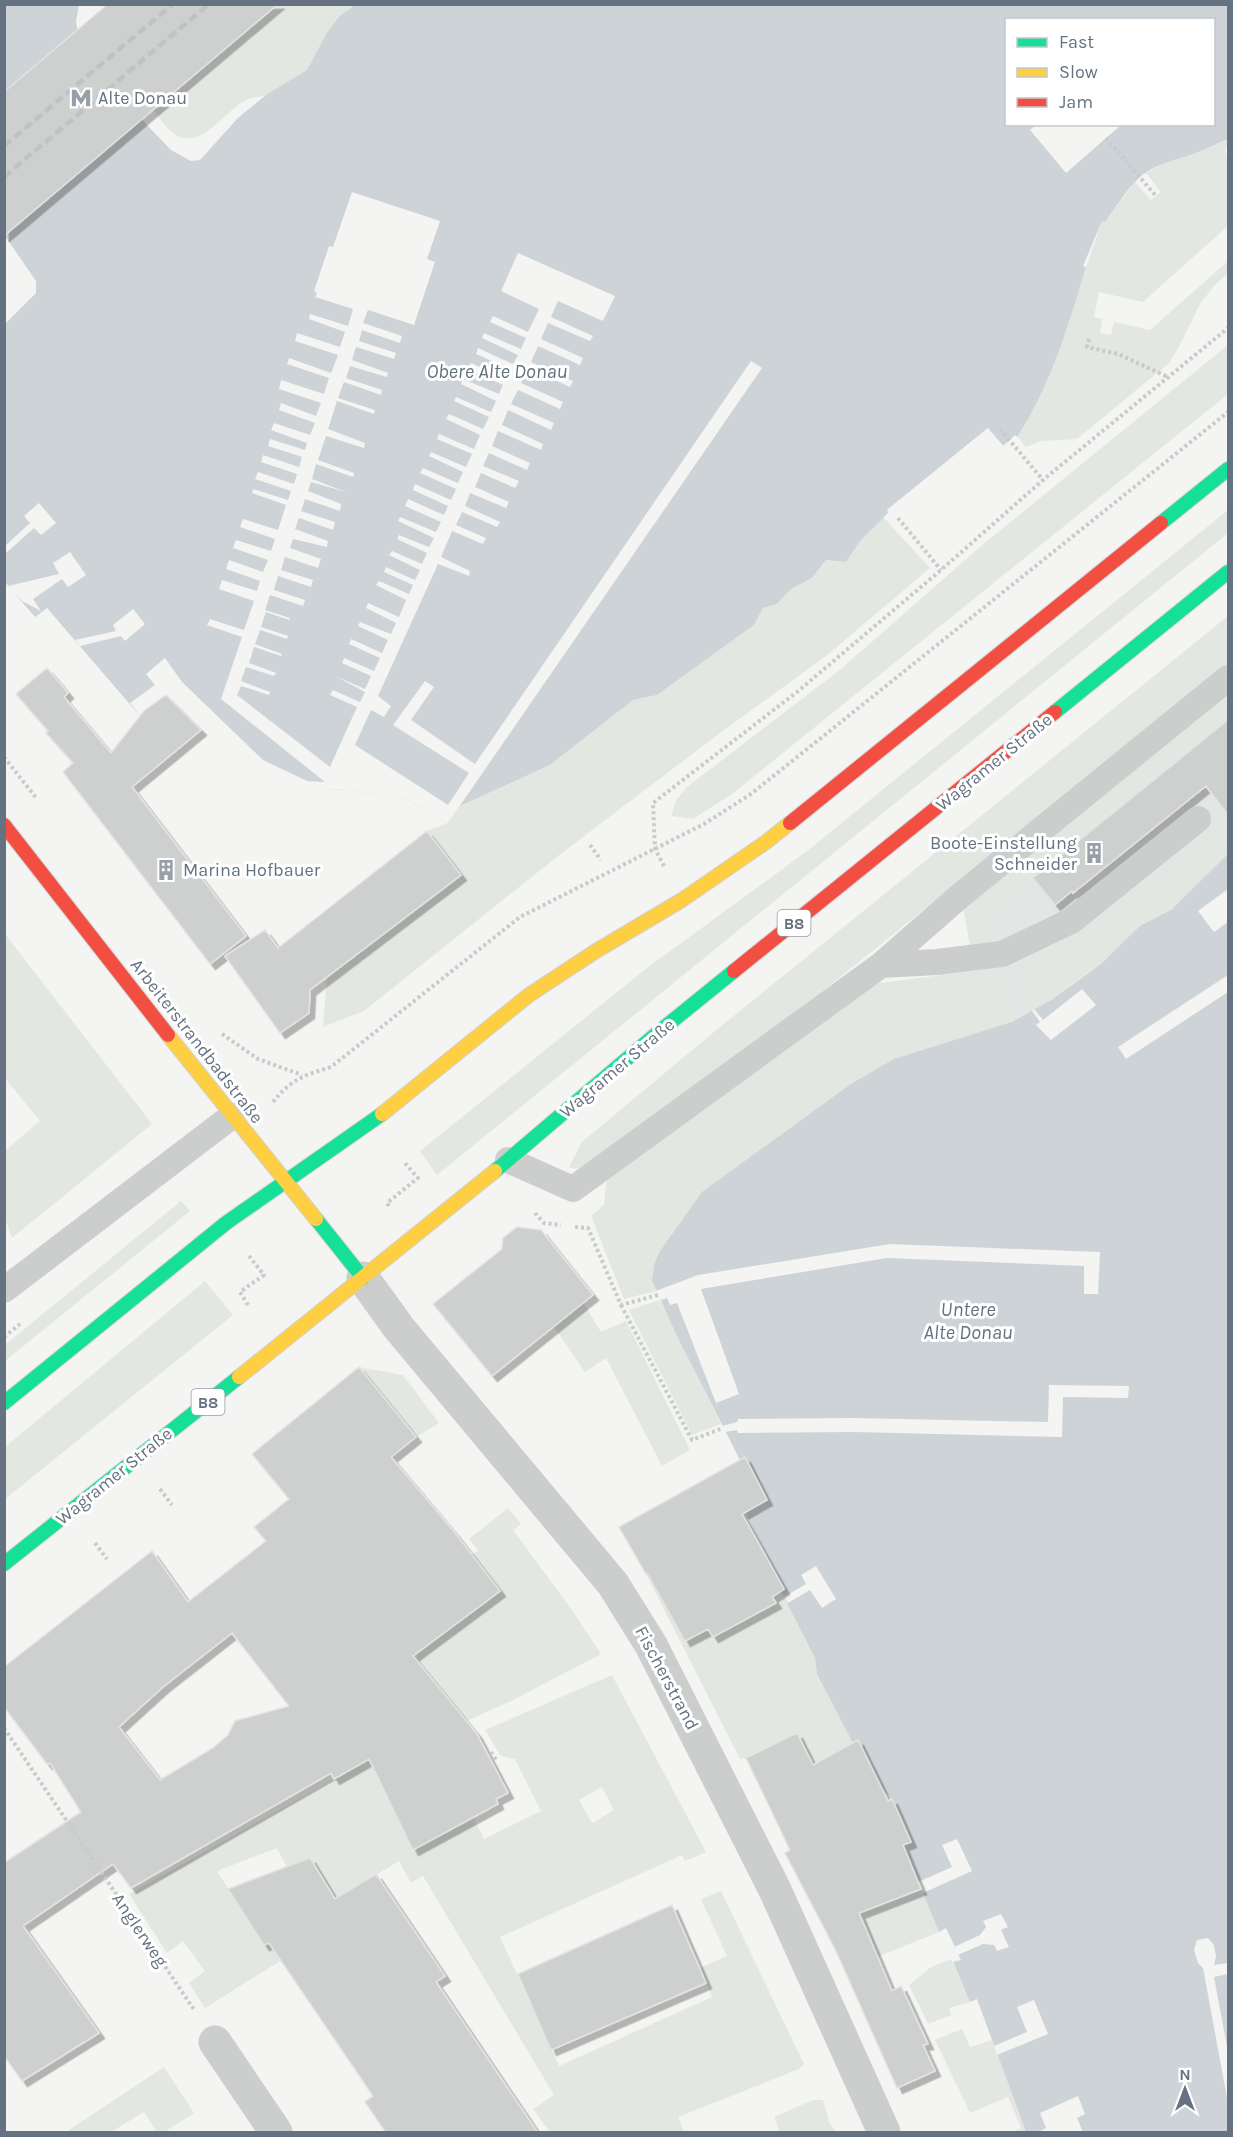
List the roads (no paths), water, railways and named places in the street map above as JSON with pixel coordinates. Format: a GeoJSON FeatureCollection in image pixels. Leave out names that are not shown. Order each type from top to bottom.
{"type":"FeatureCollection","features":[{"type":"Feature","properties":{"kind":"main road"},"geometry":{"type":"LineString","coordinates":[[4,1403],[226,1223],[373,1122],[529,995],[596,951],[682,900],[738,862],[1228,470]]}},
{"type":"Feature","properties":{"kind":"main road","name":"Wagramer Straße"},"geometry":{"type":"LineString","coordinates":[[4,1564],[363,1278],[508,1160],[655,1035],[1228,572]]}},
{"type":"Feature","properties":{"kind":"main road","name":"Arbeiterstrandbadstraße"},"geometry":{"type":"LineString","coordinates":[[4,825],[232,1116],[363,1278]]}},
{"type":"Feature","properties":{"kind":"street","name":"Fischerstrand"},"geometry":{"type":"LineString","coordinates":[[363,1278],[399,1328],[613,1584],[651,1645],[775,1890],[884,2133]]}},
{"type":"Feature","properties":{"kind":"street"},"geometry":{"type":"LineString","coordinates":[[215,2042],[276,2133]]}},
{"type":"Feature","properties":{"kind":"lane"},"geometry":{"type":"LineString","coordinates":[[508,1160],[573,1189],[881,965],[961,895],[1228,678]]}},
{"type":"Feature","properties":{"kind":"lane"},"geometry":{"type":"LineString","coordinates":[[881,965],[937,962],[1002,954],[1071,921],[1198,819]]}},
{"type":"Feature","properties":{"kind":"lane"},"geometry":{"type":"LineString","coordinates":[[4,1290],[232,1116]]}},
{"type":"Feature","properties":{"kind":"water","name":"Obere Alte Donau"},"geometry":{"type":"Polygon","coordinates":[[[360,4],[1228,5],[1228,139],[1168,162],[1143,175],[1105,222],[1102,221],[1083,266],[1086,267],[1058,355],[1040,397],[1017,437],[1015,435],[1003,446],[988,428],[887,510],[889,512],[861,540],[846,562],[826,560],[812,578],[791,589],[777,604],[763,608],[754,625],[657,695],[633,700],[550,765],[460,806],[448,823],[402,797],[391,805],[378,790],[369,795],[352,790],[324,789],[263,760],[182,682],[140,716],[47,608],[35,617],[5,582],[5,324],[36,293],[36,281],[5,236],[4,5],[79,5],[76,21],[80,46],[171,150],[191,161],[200,160],[238,118],[266,95],[307,70],[328,31],[340,16],[360,4]]]}},
{"type":"Feature","properties":{"kind":"water","name":"Untere Alte Donau"},"geometry":{"type":"Polygon","coordinates":[[[1228,854],[1228,2132],[1026,2132],[977,1999],[970,2002],[953,1962],[961,1960],[946,1928],[939,1932],[903,1845],[911,1841],[892,1799],[881,1788],[853,1743],[817,1674],[815,1658],[781,1591],[784,1588],[745,1512],[767,1499],[745,1458],[740,1460],[677,1336],[652,1281],[654,1265],[660,1251],[702,1192],[851,1084],[894,1059],[1012,1022],[1051,1000],[1101,964],[1140,926],[1171,910],[1228,854]]]}},
{"type":"Feature","properties":{"kind":"railway"},"geometry":{"type":"LineString","coordinates":[[4,146],[173,4]]}},
{"type":"Feature","properties":{"kind":"railway"},"geometry":{"type":"LineString","coordinates":[[4,177],[209,4]]}},
{"type":"Feature","properties":{"kind":"place","name":"Alte Donau"},"geometry":{"type":"Point","coordinates":[81,98]}},
{"type":"Feature","properties":{"kind":"place","name":"Boote-Einstellung Schneider"},"geometry":{"type":"Point","coordinates":[1094,853]}},
{"type":"Feature","properties":{"kind":"place","name":"Marina Hofbauer"},"geometry":{"type":"Point","coordinates":[166,870]}}]}
